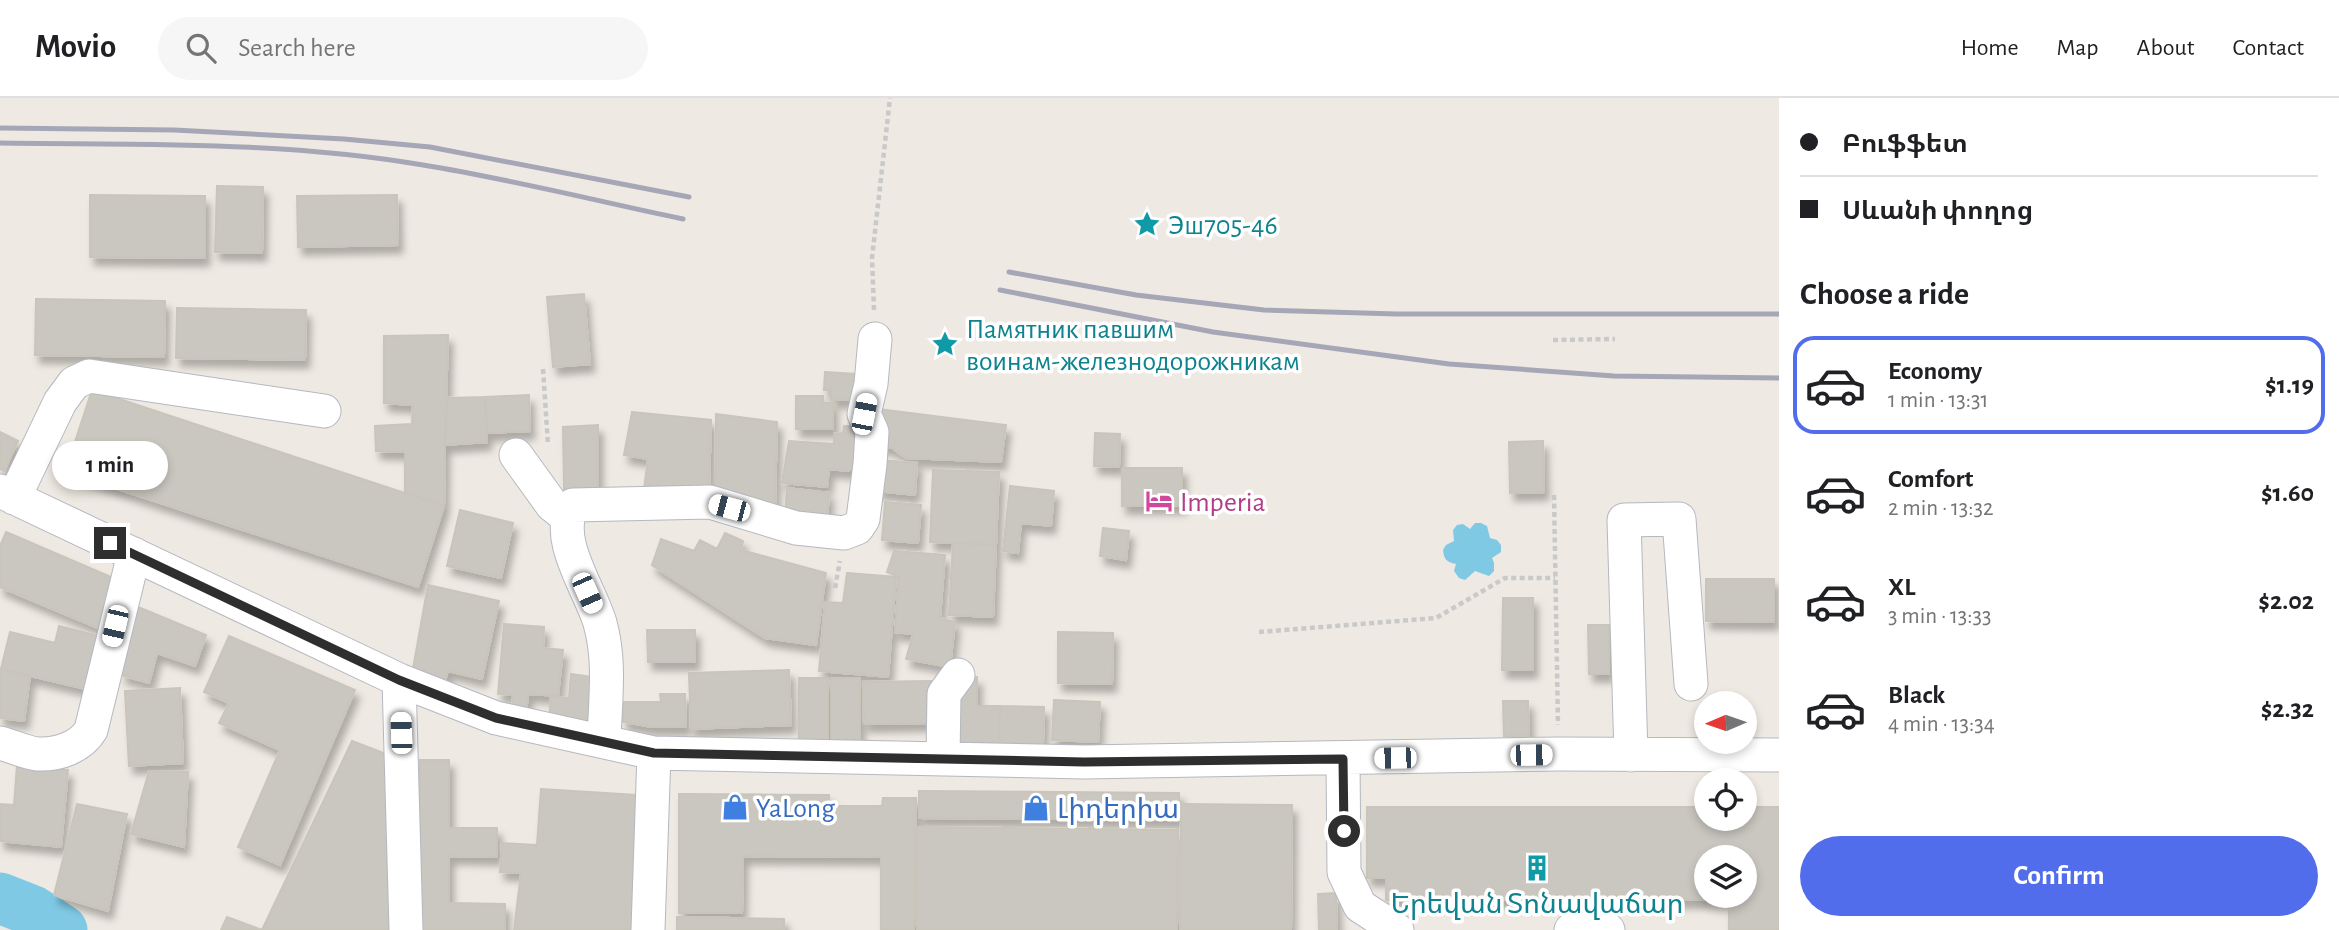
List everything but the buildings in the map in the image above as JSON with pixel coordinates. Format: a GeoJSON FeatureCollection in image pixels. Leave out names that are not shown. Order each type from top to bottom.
{"type":"FeatureCollection","features":[{"type":"Feature","properties":{"kind":"street"},"geometry":{"type":"LineString","coordinates":[[604,742],[607,663],[599,622],[568,537],[566,516],[573,505],[710,502],[796,528],[844,533],[857,528],[863,519],[870,464],[872,432],[864,414],[875,339]]}},
{"type":"Feature","properties":{"kind":"street"},"geometry":{"type":"LineString","coordinates":[[324,411],[89,376],[74,383],[60,402],[7,494],[399,680],[496,718],[654,753],[1098,762],[1558,754],[1779,755]]}},
{"type":"Feature","properties":{"kind":"street"},"geometry":{"type":"LineString","coordinates":[[532,454],[552,505],[566,516]]}},
{"type":"Feature","properties":{"kind":"street"},"geometry":{"type":"LineString","coordinates":[[1631,755],[1624,520],[1679,519],[1691,684]]}},
{"type":"Feature","properties":{"kind":"street"},"geometry":{"type":"LineString","coordinates":[[0,743],[37,754],[70,748],[85,741],[91,730],[134,554]]}},
{"type":"Feature","properties":{"kind":"street"},"geometry":{"type":"LineString","coordinates":[[943,759],[944,694],[957,675]]}},
{"type":"Feature","properties":{"kind":"street"},"geometry":{"type":"LineString","coordinates":[[399,680],[406,930]]}},
{"type":"Feature","properties":{"kind":"street"},"geometry":{"type":"LineString","coordinates":[[648,930],[654,753]]}},
{"type":"Feature","properties":{"kind":"street"},"geometry":{"type":"LineString","coordinates":[[1343,759],[1344,872],[1360,906],[1397,930]]}},
{"type":"Feature","properties":{"kind":"street"},"geometry":{"type":"LineString","coordinates":[[1572,930],[1608,930]]}},
{"type":"Feature","properties":{"kind":"path"},"geometry":{"type":"LineString","coordinates":[[875,339],[872,258],[890,98]]}},
{"type":"Feature","properties":{"kind":"path"},"geometry":{"type":"LineString","coordinates":[[1553,340],[1615,339]]}},
{"type":"Feature","properties":{"kind":"path"},"geometry":{"type":"LineString","coordinates":[[532,454],[543,369]]}},
{"type":"Feature","properties":{"kind":"path"},"geometry":{"type":"LineString","coordinates":[[1553,495],[1558,754]]}},
{"type":"Feature","properties":{"kind":"path"},"geometry":{"type":"LineString","coordinates":[[1259,632],[1436,618],[1505,578],[1555,578]]}},
{"type":"Feature","properties":{"kind":"water"},"geometry":{"type":"Polygon","coordinates":[[[1475,523],[1487,526],[1490,538],[1501,545],[1501,552],[1492,558],[1494,571],[1489,576],[1475,571],[1465,580],[1459,578],[1454,571],[1456,564],[1446,560],[1443,550],[1454,541],[1453,530],[1457,525],[1463,524],[1470,529],[1475,523]]]}},
{"type":"Feature","properties":{"kind":"waterway"},"geometry":{"type":"LineString","coordinates":[[0,898],[33,911],[62,930]]}},
{"type":"Feature","properties":{"kind":"railway"},"geometry":{"type":"LineString","coordinates":[[0,128],[174,130],[344,139],[430,147],[689,197]]}},
{"type":"Feature","properties":{"kind":"railway"},"geometry":{"type":"LineString","coordinates":[[0,143],[212,146],[371,157],[488,177],[683,219]]}},
{"type":"Feature","properties":{"kind":"railway"},"geometry":{"type":"LineString","coordinates":[[1009,272],[1136,295],[1264,310],[1396,314],[1779,314]]}},
{"type":"Feature","properties":{"kind":"railway"},"geometry":{"type":"LineString","coordinates":[[1000,290],[1213,332],[1449,364],[1614,376],[1779,378]]}},
{"type":"Feature","properties":{"kind":"place","name":"Эш705-46"},"geometry":{"type":"Point","coordinates":[1147,224]}},
{"type":"Feature","properties":{"kind":"place","name":"Памятник павшим воинам-железнодорожникам"},"geometry":{"type":"Point","coordinates":[945,344]}},
{"type":"Feature","properties":{"kind":"place","name":"Imperia"},"geometry":{"type":"Point","coordinates":[1159,501]}},
{"type":"Feature","properties":{"kind":"place","name":"YaLong"},"geometry":{"type":"Point","coordinates":[735,807]}},
{"type":"Feature","properties":{"kind":"place","name":"Լիդերիա"},"geometry":{"type":"Point","coordinates":[1036,808]}},
{"type":"Feature","properties":{"kind":"place","name":"Երեվան Տոնավաճար"},"geometry":{"type":"Point","coordinates":[1537,868]}},
{"type":"Feature","properties":{"kind":"route"},"geometry":{"type":"LineString","coordinates":[[110,543],[399,680],[496,718],[654,753],[1084,762],[1343,759],[1344,831]]}}]}
